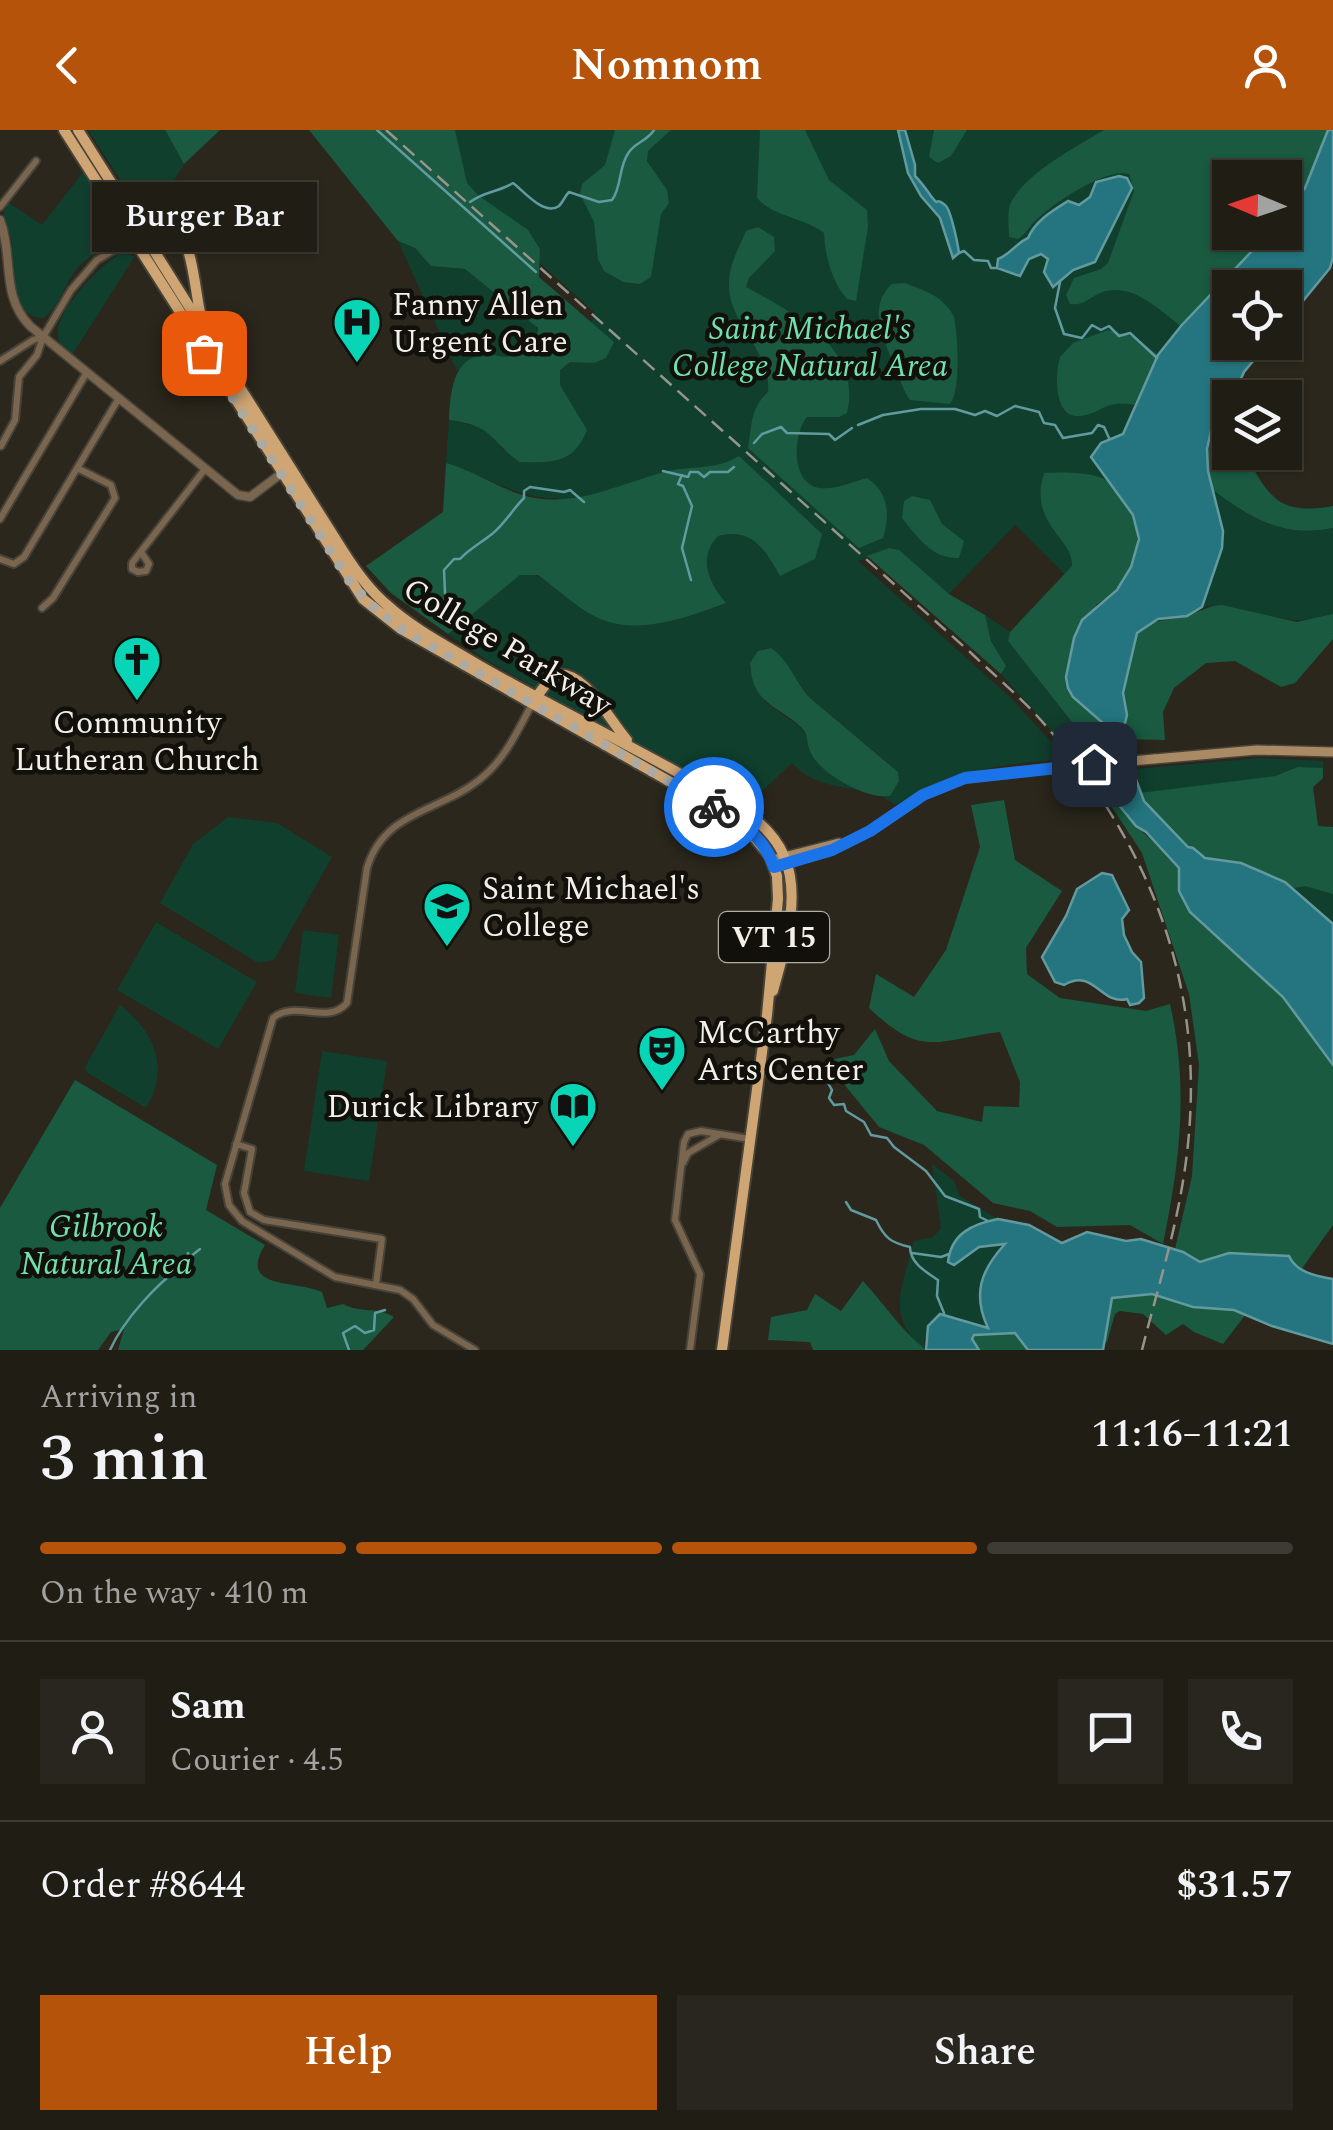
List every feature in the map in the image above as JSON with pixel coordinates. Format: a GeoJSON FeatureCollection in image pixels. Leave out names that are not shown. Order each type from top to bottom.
{"type":"FeatureCollection","features":[{"type":"Feature","properties":{"kind":"main road","name":"College Parkway"},"geometry":{"type":"LineString","coordinates":[[64,130],[209,336],[251,403],[350,582],[378,613],[581,726],[740,822],[779,862]]}},
{"type":"Feature","properties":{"kind":"main road","name":"College Parkway"},"geometry":{"type":"LineString","coordinates":[[78,130],[237,404],[286,470]]}},
{"type":"Feature","properties":{"kind":"main road"},"geometry":{"type":"LineString","coordinates":[[138,237],[176,230],[188,244],[195,295],[209,336]]}},
{"type":"Feature","properties":{"kind":"main road"},"geometry":{"type":"LineString","coordinates":[[237,404],[251,403]]}},
{"type":"Feature","properties":{"kind":"main road"},"geometry":{"type":"LineString","coordinates":[[534,701],[553,674],[566,672],[578,678],[639,751]]}},
{"type":"Feature","properties":{"kind":"main road"},"geometry":{"type":"LineString","coordinates":[[581,726],[593,715],[596,702]]}},
{"type":"Feature","properties":{"kind":"main road","name":"College Parkway"},"geometry":{"type":"LineString","coordinates":[[581,726],[639,751],[754,819],[779,862]]}},
{"type":"Feature","properties":{"kind":"main road"},"geometry":{"type":"LineString","coordinates":[[779,862],[832,850],[923,795],[983,775],[1264,750],[1333,752]]}},
{"type":"Feature","properties":{"kind":"main road","name":"VT 15"},"geometry":{"type":"LineString","coordinates":[[722,1350],[767,1016],[790,912],[791,888],[779,862]]}},
{"type":"Feature","properties":{"kind":"street"},"geometry":{"type":"LineString","coordinates":[[0,207],[36,161]]}},
{"type":"Feature","properties":{"kind":"street"},"geometry":{"type":"LineString","coordinates":[[0,188],[12,196]]}},
{"type":"Feature","properties":{"kind":"street"},"geometry":{"type":"LineString","coordinates":[[0,220],[11,297],[24,320],[43,337],[205,469],[248,499],[286,470]]}},
{"type":"Feature","properties":{"kind":"street"},"geometry":{"type":"LineString","coordinates":[[0,446],[14,425],[20,377],[87,270],[114,248],[138,237]]}},
{"type":"Feature","properties":{"kind":"street"},"geometry":{"type":"LineString","coordinates":[[0,361],[43,337]]}},
{"type":"Feature","properties":{"kind":"street"},"geometry":{"type":"LineString","coordinates":[[0,518],[87,372]]}},
{"type":"Feature","properties":{"kind":"street"},"geometry":{"type":"LineString","coordinates":[[0,559],[14,564],[24,557],[119,398]]}},
{"type":"Feature","properties":{"kind":"street"},"geometry":{"type":"LineString","coordinates":[[42,608],[53,598],[115,498],[111,485],[77,468]]}},
{"type":"Feature","properties":{"kind":"street"},"geometry":{"type":"LineString","coordinates":[[141,552],[205,469]]}},
{"type":"Feature","properties":{"kind":"street"},"geometry":{"type":"LineString","coordinates":[[475,1350],[433,1325],[408,1295],[396,1288],[335,1277],[239,1218],[229,1205],[225,1187],[275,1016],[291,1010],[332,1013],[347,1003],[367,868],[374,850],[405,818],[464,790],[493,768],[534,701]]}},
{"type":"Feature","properties":{"kind":"street"},"geometry":{"type":"LineString","coordinates":[[690,1350],[700,1274],[675,1220],[684,1142],[688,1134],[701,1131],[750,1139]]}},
{"type":"Feature","properties":{"kind":"street"},"geometry":{"type":"LineString","coordinates":[[681,1169],[688,1153],[719,1135]]}},
{"type":"Feature","properties":{"kind":"street"},"geometry":{"type":"LineString","coordinates":[[236,1144],[252,1149],[244,1193],[250,1212],[269,1220],[382,1239],[376,1284]]}},
{"type":"Feature","properties":{"kind":"green space"},"geometry":{"type":"Polygon","coordinates":[[[88,130],[165,130],[184,164],[148,223],[88,130]]]}},
{"type":"Feature","properties":{"kind":"green space"},"geometry":{"type":"Polygon","coordinates":[[[165,130],[220,130],[184,164],[165,130]]]}},
{"type":"Feature","properties":{"kind":"green space"},"geometry":{"type":"Polygon","coordinates":[[[309,130],[455,130],[467,183],[528,230],[540,249],[539,277],[614,342],[606,358],[594,363],[570,362],[560,370],[560,385],[587,430],[568,455],[551,461],[519,462],[482,429],[449,420],[455,379],[466,362],[485,355],[510,356],[537,334],[538,328],[465,269],[431,266],[415,248],[398,241],[309,130]]]}},
{"type":"Feature","properties":{"kind":"green space","name":"Saint Michael's College Natural Area"},"geometry":{"type":"Polygon","coordinates":[[[404,130],[1328,130],[1302,180],[1302,160],[1212,160],[1212,250],[1253,250],[1234,270],[1212,270],[1212,293],[1181,326],[1134,405],[1123,434],[1109,438],[1120,494],[1096,605],[1015,525],[949,594],[895,549],[858,561],[1011,698],[1067,759],[978,770],[938,783],[896,805],[884,798],[890,796],[888,763],[810,698],[771,648],[762,649],[749,668],[765,702],[802,728],[809,750],[821,765],[859,790],[814,779],[792,763],[745,807],[488,661],[448,634],[520,575],[530,573],[542,578],[558,498],[515,491],[446,463],[449,420],[486,428],[503,450],[575,411],[559,385],[560,369],[570,362],[585,362],[594,312],[540,263],[540,252],[404,130]]]}},
{"type":"Feature","properties":{"kind":"green space"},"geometry":{"type":"Polygon","coordinates":[[[615,130],[671,130],[648,151],[647,161],[667,190],[669,203],[661,214],[651,277],[640,284],[623,282],[604,271],[598,259],[594,222],[580,194],[582,184],[605,165],[615,130]]]}},
{"type":"Feature","properties":{"kind":"green space"},"geometry":{"type":"Polygon","coordinates":[[[760,130],[805,130],[829,180],[867,210],[868,227],[856,301],[847,299],[833,277],[824,233],[772,210],[757,198],[760,130]]]}},
{"type":"Feature","properties":{"kind":"green space"},"geometry":{"type":"Polygon","coordinates":[[[934,130],[967,130],[951,156],[938,163],[929,157],[934,130]]]}},
{"type":"Feature","properties":{"kind":"green space"},"geometry":{"type":"Polygon","coordinates":[[[1104,130],[1328,130],[1302,192],[1302,160],[1212,160],[1212,250],[1253,250],[1234,270],[1212,270],[1212,293],[1181,326],[1144,299],[1123,291],[1100,293],[1075,304],[1070,304],[1066,295],[1074,278],[1108,263],[1134,191],[1129,174],[1107,176],[1080,189],[1043,214],[1018,239],[1009,237],[1008,216],[1016,194],[1051,162],[1104,130]]]}},
{"type":"Feature","properties":{"kind":"green space"},"geometry":{"type":"Polygon","coordinates":[[[84,171],[107,205],[114,233],[107,245],[79,266],[50,313],[44,318],[32,315],[17,299],[11,237],[3,214],[9,203],[42,225],[84,171]]]}},
{"type":"Feature","properties":{"kind":"green space"},"geometry":{"type":"Polygon","coordinates":[[[758,227],[774,237],[775,251],[749,278],[746,287],[784,308],[820,335],[845,369],[849,390],[847,413],[839,417],[807,417],[799,434],[797,457],[803,477],[819,488],[867,478],[880,490],[887,513],[883,538],[859,548],[748,448],[755,411],[768,392],[767,377],[735,311],[729,283],[746,231],[758,227]]]}},
{"type":"Feature","properties":{"kind":"green space"},"geometry":{"type":"Polygon","coordinates":[[[398,241],[415,248],[431,266],[465,269],[536,323],[537,334],[510,356],[478,356],[457,371],[398,241]]]}},
{"type":"Feature","properties":{"kind":"green space"},"geometry":{"type":"Polygon","coordinates":[[[120,253],[135,256],[72,355],[60,343],[61,320],[78,293],[120,253]]]}},
{"type":"Feature","properties":{"kind":"green space"},"geometry":{"type":"Polygon","coordinates":[[[905,283],[939,299],[954,317],[957,376],[950,404],[910,400],[887,349],[880,326],[880,304],[892,284],[905,283]]]}},
{"type":"Feature","properties":{"kind":"green space"},"geometry":{"type":"Polygon","coordinates":[[[1108,330],[1135,337],[1158,355],[1134,405],[1109,405],[1081,416],[1072,415],[1065,411],[1058,394],[1060,357],[1073,343],[1108,330]]]}},
{"type":"Feature","properties":{"kind":"green space"},"geometry":{"type":"Polygon","coordinates":[[[1212,433],[1212,470],[1254,470],[1269,492],[1287,505],[1333,506],[1333,528],[1283,528],[1241,510],[1213,490],[1208,451],[1212,433]]]}},
{"type":"Feature","properties":{"kind":"green space"},"geometry":{"type":"Polygon","coordinates":[[[739,456],[822,534],[815,559],[780,576],[763,550],[749,538],[718,536],[707,562],[715,587],[726,603],[678,619],[644,625],[611,623],[581,608],[538,575],[520,575],[448,634],[391,593],[366,566],[443,512],[446,463],[519,494],[556,500],[592,494],[664,472],[721,464],[739,456]]]}},
{"type":"Feature","properties":{"kind":"green space"},"geometry":{"type":"Polygon","coordinates":[[[1044,473],[1079,473],[1103,479],[1121,496],[1134,519],[1134,560],[1120,585],[1096,605],[1092,714],[1104,724],[1107,742],[1093,743],[1083,736],[1008,641],[1010,632],[1072,566],[1071,556],[1042,506],[1044,473]]]}},
{"type":"Feature","properties":{"kind":"green space"},"geometry":{"type":"Polygon","coordinates":[[[1213,490],[1269,524],[1299,530],[1333,528],[1333,614],[1300,620],[1202,607],[1222,548],[1223,531],[1213,490]]]}},
{"type":"Feature","properties":{"kind":"green space"},"geometry":{"type":"Polygon","coordinates":[[[912,496],[930,500],[942,524],[964,541],[959,558],[933,551],[902,518],[904,501],[912,496]]]}},
{"type":"Feature","properties":{"kind":"green space"},"geometry":{"type":"Polygon","coordinates":[[[889,548],[899,550],[949,594],[985,615],[991,641],[1006,666],[1001,674],[867,556],[889,548]]]}},
{"type":"Feature","properties":{"kind":"green space"},"geometry":{"type":"Polygon","coordinates":[[[1222,605],[1297,622],[1333,614],[1333,639],[1295,683],[1281,687],[1235,661],[1206,663],[1174,688],[1163,712],[1165,740],[1121,739],[1127,715],[1123,693],[1137,633],[1157,621],[1222,605]]]}},
{"type":"Feature","properties":{"kind":"green space"},"geometry":{"type":"Polygon","coordinates":[[[985,615],[1010,632],[1008,641],[1083,736],[1107,742],[1110,754],[1076,758],[1001,674],[1005,665],[991,641],[985,615]]]}},
{"type":"Feature","properties":{"kind":"green space"},"geometry":{"type":"Polygon","coordinates":[[[771,648],[810,698],[898,772],[899,781],[890,796],[869,794],[833,776],[815,759],[802,728],[761,696],[750,663],[758,651],[771,648]]]}},
{"type":"Feature","properties":{"kind":"green space"},"geometry":{"type":"Polygon","coordinates":[[[1261,758],[1323,761],[1323,778],[1313,787],[1318,826],[1333,827],[1333,924],[1294,888],[1269,877],[1140,793],[1134,769],[1261,758]]]}},
{"type":"Feature","properties":{"kind":"green space"},"geometry":{"type":"Polygon","coordinates":[[[1298,767],[1323,768],[1323,778],[1313,787],[1318,826],[1333,827],[1333,894],[1305,886],[1294,888],[1240,863],[1204,858],[1150,810],[1140,793],[1275,776],[1298,767]]]}},
{"type":"Feature","properties":{"kind":"green space"},"geometry":{"type":"Polygon","coordinates":[[[1101,780],[1112,786],[1132,820],[1179,868],[1178,886],[1202,925],[1283,997],[1333,1065],[1333,1225],[1301,1270],[1292,1263],[1224,1254],[1200,1262],[1175,1249],[1192,1176],[1199,1065],[1189,994],[1142,853],[1100,789],[1101,780]]]}},
{"type":"Feature","properties":{"kind":"green space"},"geometry":{"type":"Polygon","coordinates":[[[1004,800],[1015,860],[1062,891],[1026,948],[1027,974],[1060,998],[1146,1011],[1170,1004],[1181,1095],[1174,1183],[1163,1244],[1130,1225],[1057,1227],[1030,1211],[993,1203],[924,1145],[879,1127],[825,1061],[854,1055],[875,1029],[889,1061],[937,1111],[982,1122],[984,1106],[1019,1107],[1020,1082],[1000,1032],[945,1041],[917,1040],[869,1008],[876,974],[914,997],[946,950],[980,847],[971,805],[1004,800]]]}},
{"type":"Feature","properties":{"kind":"green space"},"geometry":{"type":"Polygon","coordinates":[[[228,817],[277,823],[332,857],[274,960],[258,963],[160,903],[193,844],[228,817]]]}},
{"type":"Feature","properties":{"kind":"green space"},"geometry":{"type":"Polygon","coordinates":[[[156,922],[257,982],[218,1049],[117,990],[156,922]]]}},
{"type":"Feature","properties":{"kind":"green space"},"geometry":{"type":"Polygon","coordinates":[[[303,930],[339,935],[331,998],[295,993],[303,930]]]}},
{"type":"Feature","properties":{"kind":"green space"},"geometry":{"type":"Polygon","coordinates":[[[120,1005],[142,1026],[155,1051],[157,1079],[146,1108],[86,1072],[85,1067],[120,1005]]]}},
{"type":"Feature","properties":{"kind":"green space"},"geometry":{"type":"Polygon","coordinates":[[[322,1051],[387,1061],[369,1181],[304,1171],[322,1051]]]}},
{"type":"Feature","properties":{"kind":"green space","name":"Gilbrook Natural Area"},"geometry":{"type":"Polygon","coordinates":[[[75,1080],[217,1165],[206,1210],[265,1245],[258,1259],[258,1270],[264,1276],[322,1292],[327,1308],[343,1304],[394,1317],[363,1350],[118,1350],[124,1329],[111,1332],[98,1350],[0,1350],[0,1208],[75,1080]]]}},
{"type":"Feature","properties":{"kind":"green space"},"geometry":{"type":"Polygon","coordinates":[[[932,1164],[954,1181],[960,1196],[998,1219],[979,1223],[954,1265],[979,1247],[1006,1243],[987,1284],[985,1308],[989,1328],[969,1324],[956,1316],[924,1339],[925,1349],[904,1325],[900,1300],[914,1241],[933,1237],[941,1228],[932,1164]]]}},
{"type":"Feature","properties":{"kind":"green space"},"geometry":{"type":"Polygon","coordinates":[[[863,1281],[926,1350],[813,1350],[810,1342],[768,1340],[771,1317],[807,1310],[815,1294],[841,1311],[863,1281]]]}},
{"type":"Feature","properties":{"kind":"green space"},"geometry":{"type":"Polygon","coordinates":[[[1137,1293],[1188,1306],[1246,1314],[1223,1344],[1183,1324],[1166,1335],[1143,1314],[1120,1311],[1115,1314],[1104,1342],[1112,1298],[1137,1293]]]}},
{"type":"Feature","properties":{"kind":"green space"},"geometry":{"type":"Polygon","coordinates":[[[985,1333],[1016,1333],[1028,1350],[979,1350],[972,1339],[985,1333]]]}},
{"type":"Feature","properties":{"kind":"water"},"geometry":{"type":"Polygon","coordinates":[[[898,130],[905,130],[915,176],[950,213],[959,253],[953,258],[940,218],[908,173],[898,130]]]}},
{"type":"Feature","properties":{"kind":"water"},"geometry":{"type":"Polygon","coordinates":[[[1328,130],[1333,130],[1333,257],[1330,268],[1302,302],[1302,270],[1234,270],[1253,250],[1302,250],[1305,188],[1328,130]]]}},
{"type":"Feature","properties":{"kind":"water"},"geometry":{"type":"Polygon","coordinates":[[[1119,176],[1127,178],[1132,188],[1095,262],[1073,270],[1053,287],[1044,272],[1048,259],[1041,254],[1029,259],[1020,276],[997,268],[998,259],[1028,238],[1050,213],[1068,201],[1079,205],[1090,197],[1096,182],[1119,176]]]}},
{"type":"Feature","properties":{"kind":"water"},"geometry":{"type":"Polygon","coordinates":[[[1212,293],[1212,360],[1254,360],[1240,380],[1212,380],[1208,471],[1223,531],[1222,548],[1202,607],[1187,616],[1158,619],[1137,633],[1123,693],[1127,715],[1121,739],[1144,801],[1188,847],[1205,858],[1241,863],[1285,882],[1333,924],[1333,1065],[1283,997],[1190,912],[1179,891],[1179,868],[1118,804],[1112,786],[1116,773],[1104,724],[1068,688],[1066,677],[1074,638],[1082,620],[1117,590],[1131,567],[1139,539],[1133,515],[1091,457],[1101,443],[1123,434],[1158,355],[1212,293]]]}},
{"type":"Feature","properties":{"kind":"water"},"geometry":{"type":"Polygon","coordinates":[[[1102,873],[1112,875],[1129,910],[1122,919],[1124,935],[1141,962],[1144,998],[1139,1003],[1130,1005],[1127,999],[1110,997],[1083,981],[1064,985],[1055,982],[1042,957],[1077,889],[1102,873]]]}},
{"type":"Feature","properties":{"kind":"water"},"geometry":{"type":"Polygon","coordinates":[[[998,1219],[1029,1225],[1062,1243],[1087,1232],[1126,1241],[1141,1239],[1183,1252],[1200,1262],[1229,1253],[1289,1256],[1301,1270],[1333,1279],[1333,1344],[1234,1310],[1193,1307],[1152,1294],[1112,1298],[1103,1350],[1028,1350],[1015,1333],[974,1335],[972,1339],[979,1350],[926,1350],[928,1326],[940,1314],[988,1328],[981,1304],[982,1283],[990,1263],[1005,1244],[979,1247],[954,1265],[948,1262],[958,1237],[998,1219]]]}},
{"type":"Feature","properties":{"kind":"waterway"},"geometry":{"type":"LineString","coordinates":[[377,130],[536,272]]}},
{"type":"Feature","properties":{"kind":"waterway"},"geometry":{"type":"LineString","coordinates":[[470,202],[513,183],[547,208],[559,206],[569,192],[599,202],[612,200],[629,152],[654,130]]}},
{"type":"Feature","properties":{"kind":"waterway"},"geometry":{"type":"LineString","coordinates":[[959,253],[964,251],[974,260],[988,261],[991,268],[997,268]]}},
{"type":"Feature","properties":{"kind":"waterway"},"geometry":{"type":"LineString","coordinates":[[1060,282],[1055,308],[1064,334],[1082,338],[1092,325],[1101,330],[1109,326],[1119,336],[1130,333],[1157,358]]}},
{"type":"Feature","properties":{"kind":"waterway"},"geometry":{"type":"LineString","coordinates":[[858,425],[883,415],[921,409],[955,409],[975,415],[985,411],[997,416],[1015,406],[1039,412],[1044,423],[1055,425],[1063,438],[1092,433],[1098,425],[1104,427],[1109,438]]}},
{"type":"Feature","properties":{"kind":"waterway"},"geometry":{"type":"LineString","coordinates":[[754,443],[762,434],[781,427],[787,433],[829,434],[835,440],[852,428]]}},
{"type":"Feature","properties":{"kind":"waterway"},"geometry":{"type":"LineString","coordinates":[[663,471],[688,477],[690,472],[698,472],[704,477],[734,467]]}},
{"type":"Feature","properties":{"kind":"waterway"},"geometry":{"type":"LineString","coordinates":[[682,475],[678,484],[683,486],[692,506],[682,548],[691,580]]}},
{"type":"Feature","properties":{"kind":"waterway"},"geometry":{"type":"LineString","coordinates":[[457,607],[445,593],[444,570],[496,530],[524,498],[524,491],[530,487],[570,490],[584,502]]}},
{"type":"Feature","properties":{"kind":"waterway"},"geometry":{"type":"LineString","coordinates":[[824,1076],[834,1105],[844,1104],[846,1111],[864,1122],[871,1135],[887,1138],[926,1171],[945,1196],[979,1209],[980,1217],[988,1221]]}},
{"type":"Feature","properties":{"kind":"waterway"},"geometry":{"type":"LineString","coordinates":[[846,1202],[851,1210],[876,1220],[890,1239],[910,1247],[916,1262],[938,1280],[937,1296],[944,1313]]}},
{"type":"Feature","properties":{"kind":"waterway"},"geometry":{"type":"LineString","coordinates":[[110,1350],[142,1302],[186,1264],[188,1253],[190,1257],[200,1249]]}},
{"type":"Feature","properties":{"kind":"waterway"},"geometry":{"type":"LineString","coordinates":[[912,1253],[941,1257],[949,1254]]}},
{"type":"Feature","properties":{"kind":"waterway"},"geometry":{"type":"LineString","coordinates":[[349,1350],[343,1333],[355,1326],[365,1333],[374,1330],[375,1313],[385,1310]]}},
{"type":"Feature","properties":{"kind":"railway"},"geometry":{"type":"LineString","coordinates":[[386,130],[1018,697],[1086,776],[1120,828],[1147,882],[1168,938],[1182,995],[1190,1055],[1190,1117],[1183,1181],[1142,1350]]}},
{"type":"Feature","properties":{"kind":"way so far"},"geometry":{"type":"LineString","coordinates":[[204,353],[350,582],[378,613],[714,807]]}},
{"type":"Feature","properties":{"kind":"place","name":"Burger Bar"},"geometry":{"type":"Point","coordinates":[204,353]}},
{"type":"Feature","properties":{"kind":"place","name":"Fanny Allen Urgent Care"},"geometry":{"type":"Point","coordinates":[357,364]}},
{"type":"Feature","properties":{"kind":"place","name":"Community Lutheran Church"},"geometry":{"type":"Point","coordinates":[137,702]}},
{"type":"Feature","properties":{"kind":"place","name":"Saint Michael's College"},"geometry":{"type":"Point","coordinates":[447,948]}},
{"type":"Feature","properties":{"kind":"place","name":"McCarthy Arts Center"},"geometry":{"type":"Point","coordinates":[662,1092]}},
{"type":"Feature","properties":{"kind":"place","name":"Durick Library"},"geometry":{"type":"Point","coordinates":[573,1148]}},
{"type":"Feature","properties":{"kind":"route"},"geometry":{"type":"LineString","coordinates":[[714,807],[748,828],[767,850],[774,867],[832,850],[870,831],[923,795],[965,778],[1094,764]]}}]}
